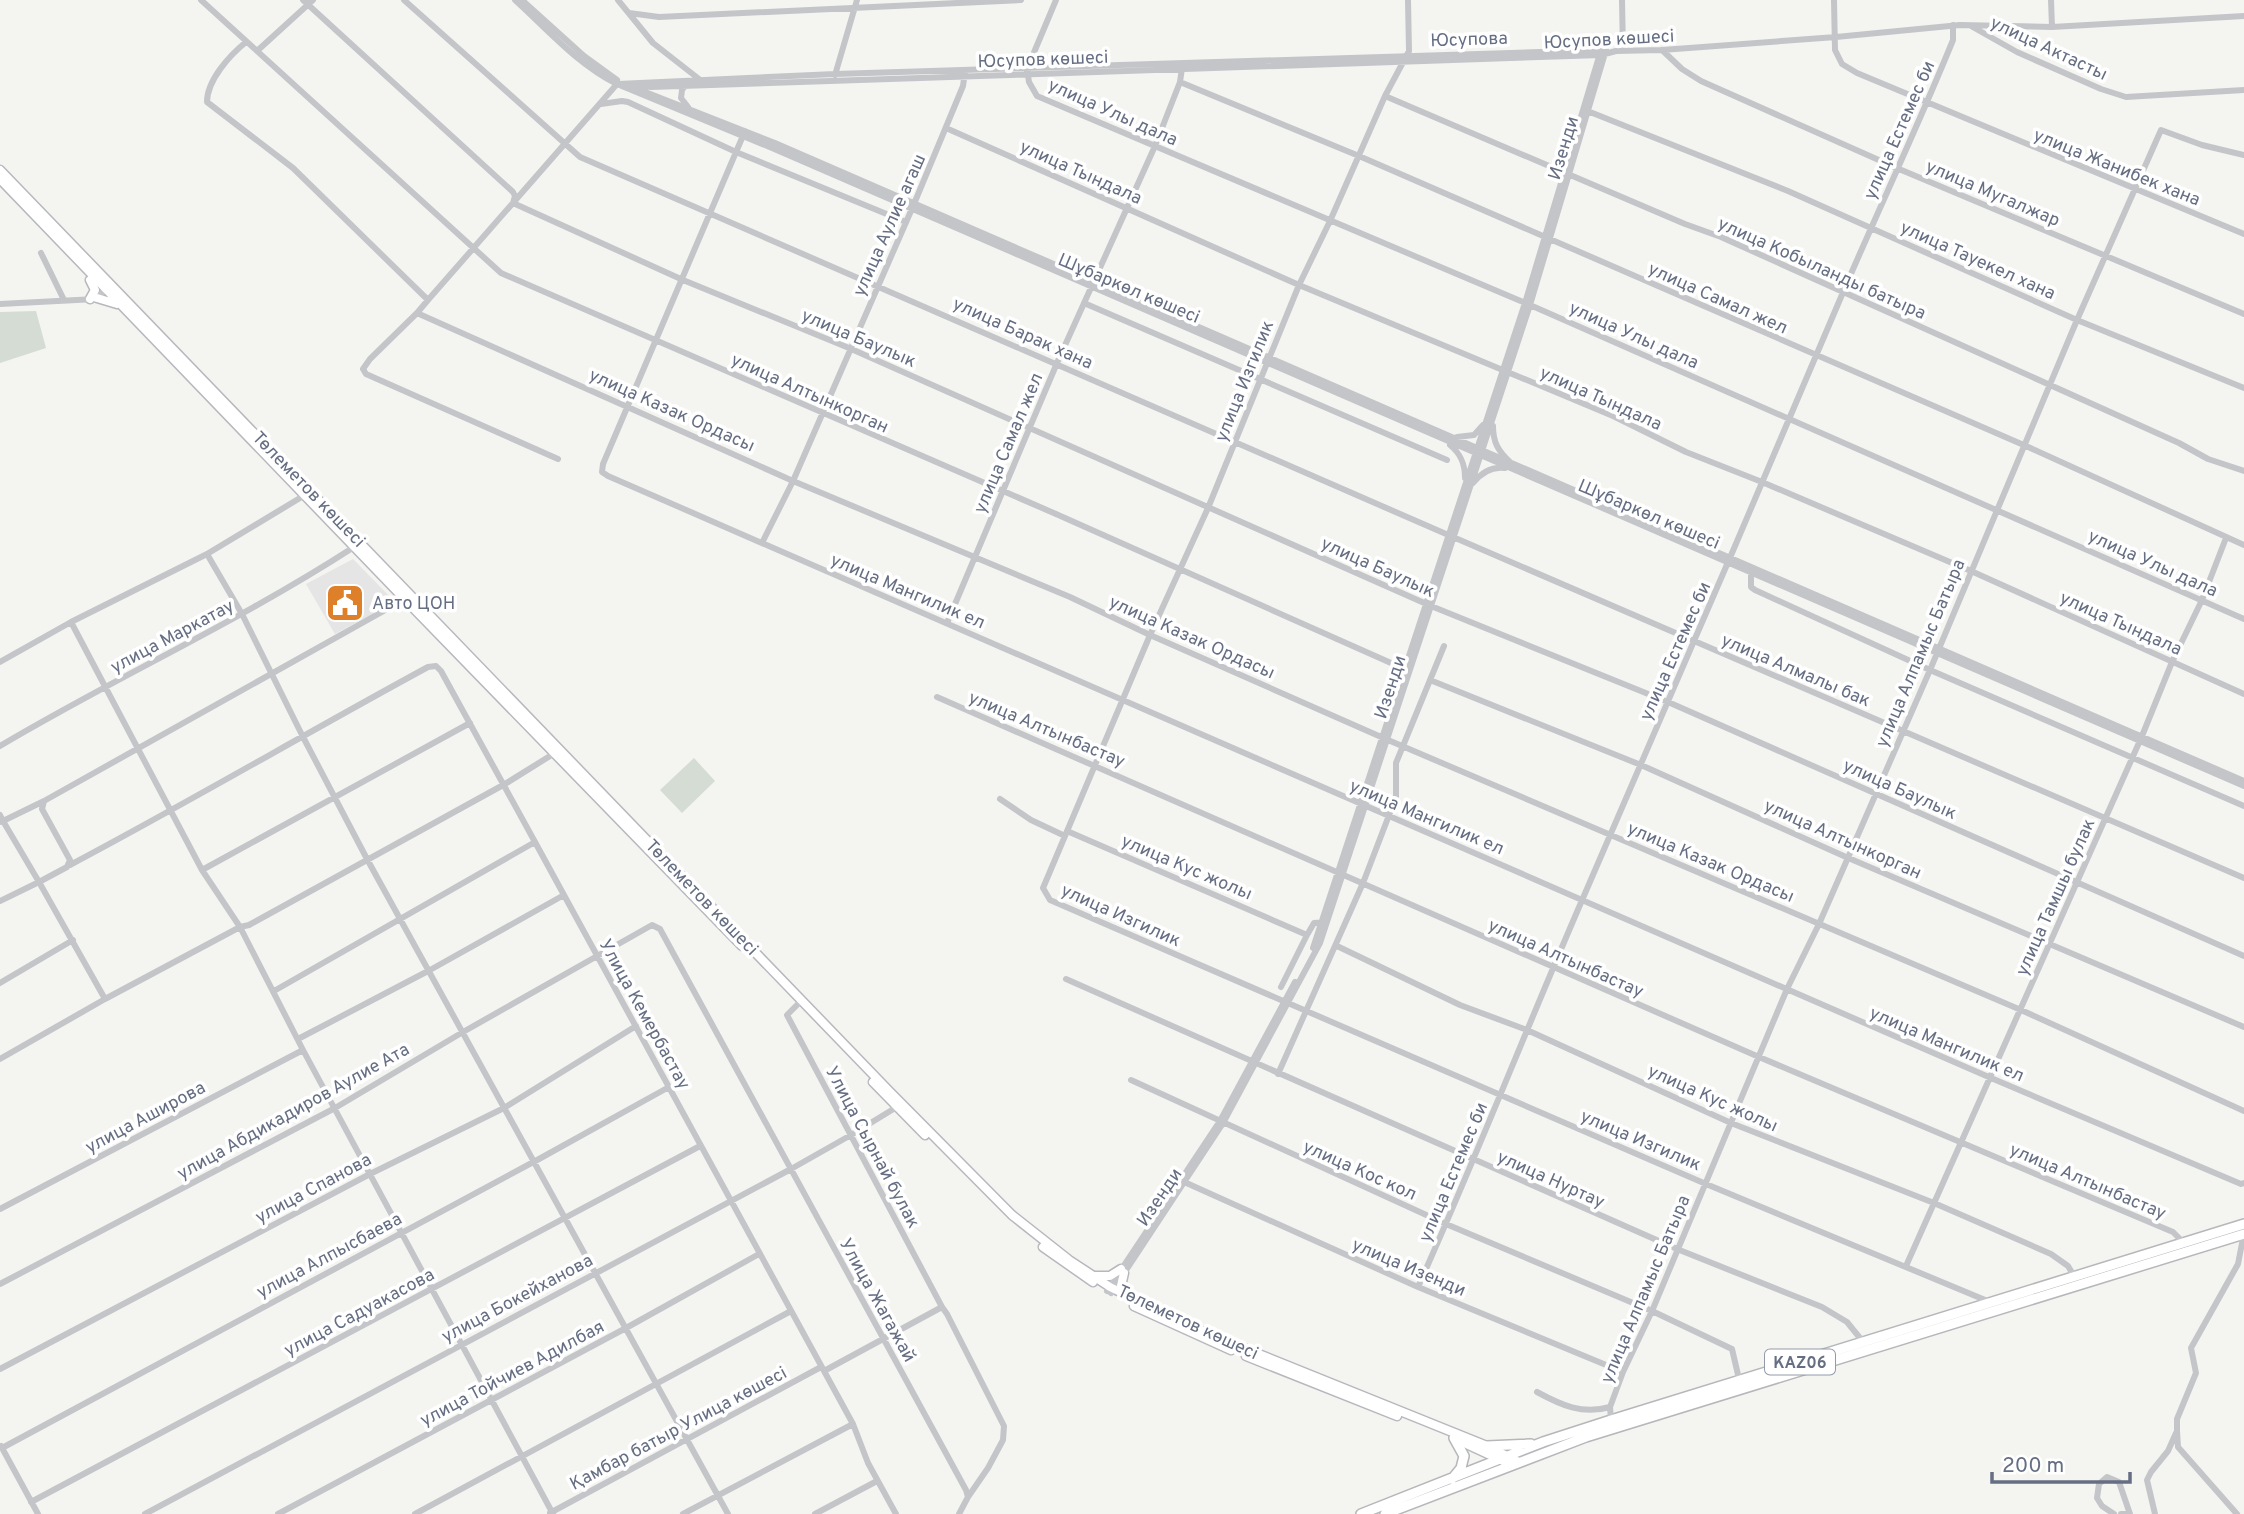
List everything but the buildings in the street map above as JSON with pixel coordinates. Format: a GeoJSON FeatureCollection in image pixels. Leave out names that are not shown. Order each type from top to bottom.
{"type":"FeatureCollection","features":[{"type":"Feature","properties":{"kind":"highway","name":"KАZ06"},"geometry":{"type":"LineString","coordinates":[[1385,1514],[1511,1461],[1543,1443],[1611,1420],[2244,1224]]}},
{"type":"Feature","properties":{"kind":"highway","name":"KАZ06"},"geometry":{"type":"LineString","coordinates":[[1361,1514],[1452,1479],[2244,1233]]}},
{"type":"Feature","properties":{"kind":"highway"},"geometry":{"type":"LineString","coordinates":[[1452,1479],[1461,1468],[1464,1456],[1454,1438]]}},
{"type":"Feature","properties":{"kind":"highway"},"geometry":{"type":"LineString","coordinates":[[1487,1446],[1543,1443]]}},
{"type":"Feature","properties":{"kind":"main road","name":"Төлеметов көшесі"},"geometry":{"type":"LineString","coordinates":[[0,170],[108,287],[423,607],[557,752],[798,1004],[1004,1208],[1111,1290],[1242,1349],[1487,1446],[1511,1461]]}},
{"type":"Feature","properties":{"kind":"main road","name":"Төлеметов көшесі"},"geometry":{"type":"LineString","coordinates":[[0,178],[72,255],[108,287],[121,306],[354,547],[557,752],[1009,1219],[1066,1265],[1191,1334],[1511,1461]]}},
{"type":"Feature","properties":{"kind":"main road"},"geometry":{"type":"LineString","coordinates":[[72,255],[93,283],[94,299],[121,306]]}},
{"type":"Feature","properties":{"kind":"main road"},"geometry":{"type":"LineString","coordinates":[[405,599],[423,607]]}},
{"type":"Feature","properties":{"kind":"main road"},"geometry":{"type":"LineString","coordinates":[[1092,1275],[1110,1276],[1123,1271],[1123,1291],[1133,1299]]}},
{"type":"Feature","properties":{"kind":"street","name":"улица Алтынкорган"},"geometry":{"type":"LineString","coordinates":[[201,0],[501,273],[1407,670]]}},
{"type":"Feature","properties":{"kind":"street","name":"улица Барак хана"},"geometry":{"type":"LineString","coordinates":[[404,0],[580,157],[1451,536]]}},
{"type":"Feature","properties":{"kind":"street"},"geometry":{"type":"LineString","coordinates":[[515,0],[598,74],[913,206]]}},
{"type":"Feature","properties":{"kind":"street"},"geometry":{"type":"LineString","coordinates":[[522,0],[597,68],[621,84],[692,110],[744,134]]}},
{"type":"Feature","properties":{"kind":"street"},"geometry":{"type":"LineString","coordinates":[[618,0],[653,43],[700,79]]}},
{"type":"Feature","properties":{"kind":"street"},"geometry":{"type":"LineString","coordinates":[[629,13],[659,17],[856,3],[1021,0]]}},
{"type":"Feature","properties":{"kind":"street"},"geometry":{"type":"LineString","coordinates":[[1027,71],[1056,0]]}},
{"type":"Feature","properties":{"kind":"street"},"geometry":{"type":"LineString","coordinates":[[1404,59],[1410,45],[1408,0]]}},
{"type":"Feature","properties":{"kind":"street"},"geometry":{"type":"LineString","coordinates":[[1620,51],[1622,0]]}},
{"type":"Feature","properties":{"kind":"street"},"geometry":{"type":"LineString","coordinates":[[1835,0],[1836,37]]}},
{"type":"Feature","properties":{"kind":"street"},"geometry":{"type":"LineString","coordinates":[[2051,0],[2052,27]]}},
{"type":"Feature","properties":{"kind":"street"},"geometry":{"type":"LineString","coordinates":[[257,51],[308,1],[513,192],[513,203]]}},
{"type":"Feature","properties":{"kind":"street"},"geometry":{"type":"LineString","coordinates":[[835,76],[856,3]]}},
{"type":"Feature","properties":{"kind":"street","name":"Юсупов көшесі"},"geometry":{"type":"LineString","coordinates":[[1620,51],[1836,37],[1954,25],[2052,27],[2244,16]]}},
{"type":"Feature","properties":{"kind":"street","name":"улица Естемес би"},"geometry":{"type":"LineString","coordinates":[[1418,1287],[1871,228],[1928,101],[1953,40],[1954,25]]}},
{"type":"Feature","properties":{"kind":"street","name":"улица Актасты"},"geometry":{"type":"LineString","coordinates":[[1969,25],[2017,52],[2101,89],[2126,97],[2244,90]]}},
{"type":"Feature","properties":{"kind":"street","name":"улица Жанибек хана"},"geometry":{"type":"LineString","coordinates":[[1836,37],[1835,51],[1842,64],[1857,73],[2244,234]]}},
{"type":"Feature","properties":{"kind":"street"},"geometry":{"type":"LineString","coordinates":[[246,42],[222,67],[207,92],[207,102],[293,169],[429,300]]}},
{"type":"Feature","properties":{"kind":"street","name":"улица Мугалжар"},"geometry":{"type":"LineString","coordinates":[[1661,50],[1682,69],[1701,81],[1899,169],[2244,314]]}},
{"type":"Feature","properties":{"kind":"street","name":"Юсупова"},"geometry":{"type":"LineString","coordinates":[[1404,59],[1620,51]]}},
{"type":"Feature","properties":{"kind":"street","name":"Юсупов көшесі"},"geometry":{"type":"LineString","coordinates":[[621,84],[700,79],[1584,55],[1604,52]]}},
{"type":"Feature","properties":{"kind":"street","name":"Изенди"},"geometry":{"type":"LineString","coordinates":[[1586,110],[1596,69],[1604,52]]}},
{"type":"Feature","properties":{"kind":"street","name":"Изенди"},"geometry":{"type":"LineString","coordinates":[[1111,1290],[1222,1122],[1320,943],[1506,371],[1604,52]]}},
{"type":"Feature","properties":{"kind":"street"},"geometry":{"type":"LineString","coordinates":[[1584,55],[1596,69]]}},
{"type":"Feature","properties":{"kind":"street","name":"улица Изгилик"},"geometry":{"type":"LineString","coordinates":[[1404,59],[1299,285],[1208,508],[1094,764],[1044,888],[1050,900],[1706,1184],[1990,1302]]}},
{"type":"Feature","properties":{"kind":"street","name":"улица Самал жел"},"geometry":{"type":"LineString","coordinates":[[947,623],[1057,363],[1155,146],[1180,82],[1182,66]]}},
{"type":"Feature","properties":{"kind":"street","name":"улица Улы дала"},"geometry":{"type":"LineString","coordinates":[[1027,71],[1032,90],[1037,96],[1527,304],[2244,619]]}},
{"type":"Feature","properties":{"kind":"street","name":"улица Аулие агаш"},"geometry":{"type":"LineString","coordinates":[[762,543],[793,481],[913,206],[966,72]]}},
{"type":"Feature","properties":{"kind":"street","name":"Юсупов көшесі"},"geometry":{"type":"LineString","coordinates":[[621,84],[650,87],[835,76]]}},
{"type":"Feature","properties":{"kind":"street","name":"улица Самал жел"},"geometry":{"type":"LineString","coordinates":[[1180,82],[1359,156],[2026,446],[2244,545]]}},
{"type":"Feature","properties":{"kind":"street"},"geometry":{"type":"LineString","coordinates":[[558,459],[366,374],[363,369],[429,300],[472,248],[621,84]]}},
{"type":"Feature","properties":{"kind":"street"},"geometry":{"type":"LineString","coordinates":[[686,85],[681,98],[692,110]]}},
{"type":"Feature","properties":{"kind":"street","name":"улица Кобыланды батыра"},"geometry":{"type":"LineString","coordinates":[[1385,96],[1721,237],[2179,443],[2208,459],[2244,471]]}},
{"type":"Feature","properties":{"kind":"street"},"geometry":{"type":"LineString","coordinates":[[601,104],[628,102],[736,152],[906,222]]}},
{"type":"Feature","properties":{"kind":"street","name":"улица Тауекел хана"},"geometry":{"type":"LineString","coordinates":[[1586,110],[1788,191],[2077,320],[2244,388]]}},
{"type":"Feature","properties":{"kind":"street","name":"улица Тындала"},"geometry":{"type":"LineString","coordinates":[[946,128],[1299,285],[1613,416],[1686,452],[1971,571],[2244,694]]}},
{"type":"Feature","properties":{"kind":"street","name":"улица Алпамыс Батыра"},"geometry":{"type":"LineString","coordinates":[[1611,1420],[1610,1407],[1623,1372],[1652,1311],[1787,989],[1819,924],[1930,670],[2077,320],[2161,130],[2202,145],[2244,155]]}},
{"type":"Feature","properties":{"kind":"street"},"geometry":{"type":"LineString","coordinates":[[628,405],[744,134]]}},
{"type":"Feature","properties":{"kind":"street","name":"улица Баулык"},"geometry":{"type":"LineString","coordinates":[[513,203],[683,280],[849,348],[1429,605],[1668,702],[2244,956]]}},
{"type":"Feature","properties":{"kind":"street","name":"Шұбаркөл көшесі"},"geometry":{"type":"LineString","coordinates":[[913,206],[2244,786]]}},
{"type":"Feature","properties":{"kind":"street"},"geometry":{"type":"LineString","coordinates":[[41,253],[64,300]]}},
{"type":"Feature","properties":{"kind":"street"},"geometry":{"type":"LineString","coordinates":[[0,303],[94,299],[108,287]]}},
{"type":"Feature","properties":{"kind":"street"},"geometry":{"type":"LineString","coordinates":[[1084,303],[1447,460]]}},
{"type":"Feature","properties":{"kind":"street","name":"улица Казак Ордасы"},"geometry":{"type":"LineString","coordinates":[[417,313],[793,481],[1081,602],[1403,746],[2021,1010],[2244,1111]]}},
{"type":"Feature","properties":{"kind":"street","name":"улица Мангилик ел"},"geometry":{"type":"LineString","coordinates":[[628,405],[601,471],[642,492],[1991,1078],[2244,1183]]}},
{"type":"Feature","properties":{"kind":"street"},"geometry":{"type":"LineString","coordinates":[[1444,437],[1474,435],[1492,414]]}},
{"type":"Feature","properties":{"kind":"street"},"geometry":{"type":"LineString","coordinates":[[1492,414],[1496,447],[1513,467]]}},
{"type":"Feature","properties":{"kind":"street"},"geometry":{"type":"LineString","coordinates":[[1444,437],[1459,453],[1467,487]]}},
{"type":"Feature","properties":{"kind":"street"},"geometry":{"type":"LineString","coordinates":[[1467,487],[1481,473],[1499,467],[1513,467]]}},
{"type":"Feature","properties":{"kind":"street"},"geometry":{"type":"LineString","coordinates":[[0,662],[71,622],[207,554],[304,495]]}},
{"type":"Feature","properties":{"kind":"street","name":"улица Алмалы бак"},"geometry":{"type":"LineString","coordinates":[[1451,536],[2244,878]]}},
{"type":"Feature","properties":{"kind":"street","name":"улица Тамшы булак"},"geometry":{"type":"LineString","coordinates":[[1906,1266],[2141,739],[2226,538]]}},
{"type":"Feature","properties":{"kind":"street","name":"улица Маркатау"},"geometry":{"type":"LineString","coordinates":[[0,746],[50,716],[296,584],[354,547]]}},
{"type":"Feature","properties":{"kind":"street"},"geometry":{"type":"LineString","coordinates":[[207,554],[242,614],[270,674],[367,859],[728,1514]]}},
{"type":"Feature","properties":{"kind":"street","name":"Шұбаркөл көшесі"},"geometry":{"type":"LineString","coordinates":[[1730,561],[1751,573],[1938,651]]}},
{"type":"Feature","properties":{"kind":"street","name":"Шұбаркөл көшесі"},"geometry":{"type":"LineString","coordinates":[[1751,573],[1751,587],[1930,670],[2244,806]]}},
{"type":"Feature","properties":{"kind":"street"},"geometry":{"type":"LineString","coordinates":[[105,999],[1,819],[44,802],[405,599]]}},
{"type":"Feature","properties":{"kind":"street"},"geometry":{"type":"LineString","coordinates":[[71,622],[202,870],[240,928],[274,991],[551,1513]]}},
{"type":"Feature","properties":{"kind":"street"},"geometry":{"type":"LineString","coordinates":[[1278,1073],[1363,883],[1396,797],[1398,787],[1394,770],[1444,646]]}},
{"type":"Feature","properties":{"kind":"street","name":"Улица Кемербастау"},"geometry":{"type":"LineString","coordinates":[[302,735],[428,667],[436,666],[441,671],[853,1424],[877,1480],[896,1514]]}},
{"type":"Feature","properties":{"kind":"street","name":"улица Алтынкорган"},"geometry":{"type":"LineString","coordinates":[[1430,680],[1641,765],[1807,837],[1846,857],[2244,1027]]}},
{"type":"Feature","properties":{"kind":"street","name":"улица Алтынбастау"},"geometry":{"type":"LineString","coordinates":[[937,697],[1759,1058],[2172,1232],[2184,1243]]}},
{"type":"Feature","properties":{"kind":"street"},"geometry":{"type":"LineString","coordinates":[[202,870],[470,723]]}},
{"type":"Feature","properties":{"kind":"street"},"geometry":{"type":"LineString","coordinates":[[0,901],[171,812],[302,735]]}},
{"type":"Feature","properties":{"kind":"street","name":"Шұбаркөл көшесі"},"geometry":{"type":"LineString","coordinates":[[2141,739],[2244,780]]}},
{"type":"Feature","properties":{"kind":"street"},"geometry":{"type":"LineString","coordinates":[[0,1059],[105,999],[505,784],[557,752]]}},
{"type":"Feature","properties":{"kind":"street","name":"улица Кус жолы"},"geometry":{"type":"LineString","coordinates":[[1000,799],[1031,820],[1307,935]]}},
{"type":"Feature","properties":{"kind":"street"},"geometry":{"type":"LineString","coordinates":[[44,802],[42,809],[70,860],[70,865]]}},
{"type":"Feature","properties":{"kind":"street"},"geometry":{"type":"LineString","coordinates":[[274,991],[536,842]]}},
{"type":"Feature","properties":{"kind":"street"},"geometry":{"type":"LineString","coordinates":[[298,1039],[430,971],[564,895]]}},
{"type":"Feature","properties":{"kind":"street"},"geometry":{"type":"LineString","coordinates":[[1281,987],[1314,923],[1326,922]]}},
{"type":"Feature","properties":{"kind":"street","name":"Улица Жагажай"},"geometry":{"type":"LineString","coordinates":[[596,955],[652,925],[660,929],[968,1497]]}},
{"type":"Feature","properties":{"kind":"street"},"geometry":{"type":"LineString","coordinates":[[0,983],[73,940]]}},
{"type":"Feature","properties":{"kind":"street","name":"улица Кус жолы"},"geometry":{"type":"LineString","coordinates":[[1337,946],[1460,1005],[1527,1030],[1731,1123],[1934,1203],[2062,1260],[2074,1276]]}},
{"type":"Feature","properties":{"kind":"street","name":"улица Абдикадиров Аулие Ата"},"geometry":{"type":"LineString","coordinates":[[0,1284],[335,1108],[596,955]]}},
{"type":"Feature","properties":{"kind":"street","name":"улица Нуртау"},"geometry":{"type":"LineString","coordinates":[[1066,979],[1677,1249],[1822,1307],[1847,1322],[1864,1343]]}},
{"type":"Feature","properties":{"kind":"street","name":"Улица Сырнай булак"},"geometry":{"type":"LineString","coordinates":[[798,1004],[787,1015],[976,1368],[1004,1426],[1003,1440],[959,1514]]}},
{"type":"Feature","properties":{"kind":"street","name":"улица Спанова"},"geometry":{"type":"LineString","coordinates":[[0,1369],[370,1174],[504,1108],[636,1026]]}},
{"type":"Feature","properties":{"kind":"street","name":"улица Аширова"},"geometry":{"type":"LineString","coordinates":[[0,1209],[303,1050]]}},
{"type":"Feature","properties":{"kind":"street","name":"улица Кос кол"},"geometry":{"type":"LineString","coordinates":[[1131,1080],[1446,1224],[1652,1311],[1732,1349],[1739,1379]]}},
{"type":"Feature","properties":{"kind":"street","name":"улица Алпысбаева"},"geometry":{"type":"LineString","coordinates":[[1,1446],[534,1162],[669,1087]]}},
{"type":"Feature","properties":{"kind":"street","name":"улица Бокейханова"},"geometry":{"type":"LineString","coordinates":[[145,1514],[791,1169],[899,1105]]}},
{"type":"Feature","properties":{"kind":"street","name":"улица Садуакасова"},"geometry":{"type":"LineString","coordinates":[[31,1502],[700,1146]]}},
{"type":"Feature","properties":{"kind":"street","name":"улица Изенди"},"geometry":{"type":"LineString","coordinates":[[1183,1182],[1418,1287],[1623,1372]]}},
{"type":"Feature","properties":{"kind":"street"},"geometry":{"type":"LineString","coordinates":[[2237,1514],[2178,1447],[2176,1431],[2177,1419],[2196,1373],[2191,1348],[2238,1264],[2244,1233]]}},
{"type":"Feature","properties":{"kind":"street","name":"улица Тойчиев Адилбая"},"geometry":{"type":"LineString","coordinates":[[278,1514],[759,1254]]}},
{"type":"Feature","properties":{"kind":"street","name":"Қамбар батыр Улица көшесі"},"geometry":{"type":"LineString","coordinates":[[551,1513],[942,1307]]}},
{"type":"Feature","properties":{"kind":"street"},"geometry":{"type":"LineString","coordinates":[[415,1514],[791,1311]]}},
{"type":"Feature","properties":{"kind":"street"},"geometry":{"type":"LineString","coordinates":[[1537,1392],[1587,1412],[1610,1407]]}},
{"type":"Feature","properties":{"kind":"street"},"geometry":{"type":"LineString","coordinates":[[683,1514],[853,1424]]}},
{"type":"Feature","properties":{"kind":"street"},"geometry":{"type":"LineString","coordinates":[[2155,1514],[2147,1480],[2168,1451],[2176,1431]]}},
{"type":"Feature","properties":{"kind":"street"},"geometry":{"type":"LineString","coordinates":[[1,1446],[38,1514]]}},
{"type":"Feature","properties":{"kind":"street"},"geometry":{"type":"LineString","coordinates":[[2114,1514],[2102,1506],[2097,1498],[2099,1484],[2107,1476],[2119,1482],[2122,1490],[2130,1514],[2121,1514]]}},
{"type":"Feature","properties":{"kind":"street"},"geometry":{"type":"LineString","coordinates":[[815,1514],[877,1480]]}},
{"type":"Feature","properties":{"kind":"shaded area"},"geometry":{"type":"Polygon","coordinates":[[[36,311],[46,348],[0,363],[0,312],[36,311]]]}},
{"type":"Feature","properties":{"kind":"shaded area"},"geometry":{"type":"Polygon","coordinates":[[[353,559],[395,602],[335,634],[306,584],[353,559]]]}},
{"type":"Feature","properties":{"kind":"shaded area"},"geometry":{"type":"Polygon","coordinates":[[[694,758],[715,781],[682,813],[660,790],[694,758]]]}},
{"type":"Feature","properties":{"kind":"place","name":"Авто ЦОН"},"geometry":{"type":"Point","coordinates":[345,603]}}]}
